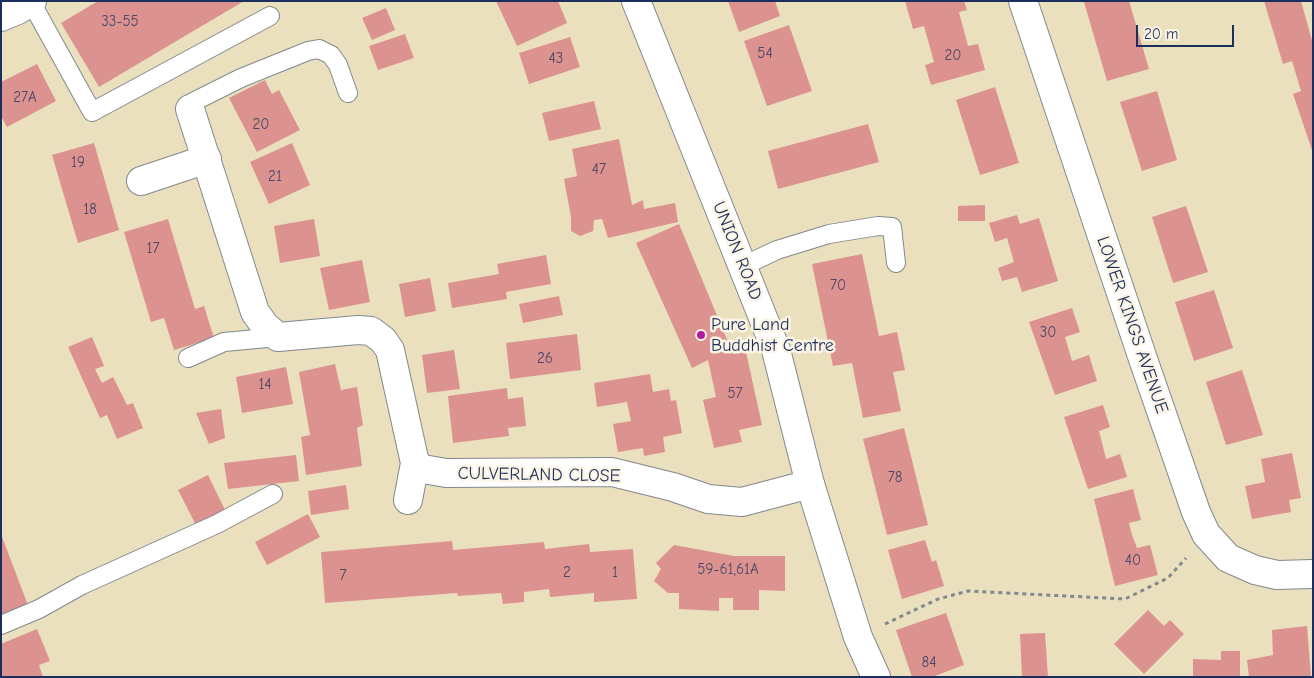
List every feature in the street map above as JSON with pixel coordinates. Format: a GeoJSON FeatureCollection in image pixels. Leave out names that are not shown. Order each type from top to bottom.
{"type":"FeatureCollection","features":[{"type":"Feature","properties":{"kind":"street","name":"UNION ROAD"},"geometry":{"type":"LineString","coordinates":[[636,1],[776,350],[810,484],[858,637],[876,677]]}},
{"type":"Feature","properties":{"kind":"street","name":"LOWER KINGS AVENUE"},"geometry":{"type":"LineString","coordinates":[[1023,1],[1143,359],[1196,512],[1206,534],[1228,558],[1256,570],[1277,575],[1313,574]]}},
{"type":"Feature","properties":{"kind":"street"},"geometry":{"type":"LineString","coordinates":[[1,17],[31,2]]}},
{"type":"Feature","properties":{"kind":"street"},"geometry":{"type":"LineString","coordinates":[[190,108],[256,312],[265,326],[278,337],[324,335],[358,330],[371,331],[383,340],[390,350],[415,463],[408,500]]}},
{"type":"Feature","properties":{"kind":"street"},"geometry":{"type":"LineString","coordinates":[[141,181],[207,160]]}},
{"type":"Feature","properties":{"kind":"street","name":"CULVERLAND CLOSE"},"geometry":{"type":"LineString","coordinates":[[415,463],[422,469],[446,473],[612,472],[673,487],[708,499],[742,502],[810,484]]}},
{"type":"Feature","properties":{"kind":"lane"},"geometry":{"type":"LineString","coordinates":[[31,2],[92,112],[270,16]]}},
{"type":"Feature","properties":{"kind":"lane"},"geometry":{"type":"LineString","coordinates":[[190,108],[193,102],[241,78],[308,50],[319,49],[331,56],[338,65],[348,93]]}},
{"type":"Feature","properties":{"kind":"lane"},"geometry":{"type":"LineString","coordinates":[[743,266],[777,250],[829,234],[878,226],[892,227],[896,263]]}},
{"type":"Feature","properties":{"kind":"lane"},"geometry":{"type":"LineString","coordinates":[[188,358],[224,342],[278,337]]}},
{"type":"Feature","properties":{"kind":"lane"},"geometry":{"type":"LineString","coordinates":[[1,625],[39,609],[82,585],[216,524],[273,494]]}},
{"type":"Feature","properties":{"kind":"path"},"geometry":{"type":"LineString","coordinates":[[858,637],[938,599],[968,591],[1125,600],[1168,578],[1206,534]]}},
{"type":"Feature","properties":{"kind":"building"},"geometry":{"type":"Polygon","coordinates":[[[98,1],[244,1],[99,87],[61,23],[98,1]]]}},
{"type":"Feature","properties":{"kind":"building"},"geometry":{"type":"Polygon","coordinates":[[[496,1],[558,1],[567,23],[517,46],[496,1]]]}},
{"type":"Feature","properties":{"kind":"building"},"geometry":{"type":"Polygon","coordinates":[[[728,1],[775,1],[780,16],[739,32],[728,1]]]}},
{"type":"Feature","properties":{"kind":"building"},"geometry":{"type":"Polygon","coordinates":[[[905,1],[964,1],[967,10],[959,12],[968,46],[978,44],[985,70],[931,85],[925,65],[934,62],[924,26],[913,29],[905,1]]]}},
{"type":"Feature","properties":{"kind":"building"},"geometry":{"type":"Polygon","coordinates":[[[1129,1],[1149,69],[1107,81],[1084,2],[1129,1]]]}},
{"type":"Feature","properties":{"kind":"building"},"geometry":{"type":"Polygon","coordinates":[[[1264,1],[1301,1],[1313,44],[1313,153],[1293,94],[1301,91],[1292,61],[1283,64],[1264,1]]]}},
{"type":"Feature","properties":{"kind":"building"},"geometry":{"type":"Polygon","coordinates":[[[386,8],[395,30],[372,40],[362,18],[386,8]]]}},
{"type":"Feature","properties":{"kind":"building"},"geometry":{"type":"Polygon","coordinates":[[[789,25],[812,91],[767,106],[744,41],[789,25]]]}},
{"type":"Feature","properties":{"kind":"building"},"geometry":{"type":"Polygon","coordinates":[[[405,34],[414,58],[378,70],[369,46],[405,34]]]}},
{"type":"Feature","properties":{"kind":"building"},"geometry":{"type":"Polygon","coordinates":[[[570,37],[580,67],[529,84],[519,53],[570,37]]]}},
{"type":"Feature","properties":{"kind":"building"},"geometry":{"type":"Polygon","coordinates":[[[37,64],[56,101],[7,127],[1,116],[1,82],[37,64]]]}},
{"type":"Feature","properties":{"kind":"building"},"geometry":{"type":"Polygon","coordinates":[[[265,80],[272,94],[279,90],[300,130],[257,152],[229,98],[265,80]]]}},
{"type":"Feature","properties":{"kind":"building"},"geometry":{"type":"Polygon","coordinates":[[[995,87],[1019,163],[980,175],[956,100],[995,87]]]}},
{"type":"Feature","properties":{"kind":"building"},"geometry":{"type":"Polygon","coordinates":[[[1157,91],[1177,160],[1142,171],[1120,102],[1157,91]]]}},
{"type":"Feature","properties":{"kind":"building"},"geometry":{"type":"Polygon","coordinates":[[[594,101],[601,129],[549,141],[542,113],[594,101]]]}},
{"type":"Feature","properties":{"kind":"building"},"geometry":{"type":"Polygon","coordinates":[[[868,124],[879,162],[778,189],[768,151],[868,124]]]}},
{"type":"Feature","properties":{"kind":"building"},"geometry":{"type":"Polygon","coordinates":[[[619,139],[632,205],[643,200],[644,209],[675,203],[678,222],[608,238],[602,219],[594,220],[593,231],[580,236],[571,231],[571,217],[564,179],[577,176],[572,149],[619,139]]]}},
{"type":"Feature","properties":{"kind":"building"},"geometry":{"type":"Polygon","coordinates":[[[94,143],[119,230],[78,243],[52,155],[94,143]]]}},
{"type":"Feature","properties":{"kind":"building"},"geometry":{"type":"Polygon","coordinates":[[[292,143],[310,185],[269,204],[250,162],[292,143]]]}},
{"type":"Feature","properties":{"kind":"building"},"geometry":{"type":"Polygon","coordinates":[[[985,205],[985,221],[958,221],[958,206],[985,205]]]}},
{"type":"Feature","properties":{"kind":"building"},"geometry":{"type":"Polygon","coordinates":[[[1186,206],[1208,272],[1173,283],[1152,217],[1186,206]]]}},
{"type":"Feature","properties":{"kind":"building"},"geometry":{"type":"Polygon","coordinates":[[[1017,215],[1020,224],[1039,218],[1058,281],[1022,292],[1017,277],[1002,281],[998,268],[1014,262],[1007,238],[995,242],[989,223],[1017,215]]]}},
{"type":"Feature","properties":{"kind":"building"},"geometry":{"type":"Polygon","coordinates":[[[168,219],[195,309],[204,306],[214,338],[174,350],[164,318],[151,322],[124,232],[168,219]]]}},
{"type":"Feature","properties":{"kind":"building"},"geometry":{"type":"Polygon","coordinates":[[[314,219],[320,256],[280,263],[274,226],[314,219]]]}},
{"type":"Feature","properties":{"kind":"building"},"geometry":{"type":"Polygon","coordinates":[[[679,224],[733,354],[746,352],[762,425],[739,430],[742,442],[714,448],[703,400],[716,397],[708,360],[692,368],[636,243],[679,224]]]}},
{"type":"Feature","properties":{"kind":"building"},"geometry":{"type":"Polygon","coordinates":[[[862,254],[879,336],[897,332],[905,370],[893,372],[901,411],[863,418],[852,363],[833,366],[812,264],[862,254]]]}},
{"type":"Feature","properties":{"kind":"building"},"geometry":{"type":"Polygon","coordinates":[[[546,255],[551,284],[506,292],[507,299],[452,308],[448,283],[499,274],[497,264],[546,255]]]}},
{"type":"Feature","properties":{"kind":"building"},"geometry":{"type":"Polygon","coordinates":[[[362,260],[370,302],[329,310],[320,268],[362,260]]]}},
{"type":"Feature","properties":{"kind":"building"},"geometry":{"type":"Polygon","coordinates":[[[430,278],[436,311],[405,317],[399,284],[430,278]]]}},
{"type":"Feature","properties":{"kind":"building"},"geometry":{"type":"Polygon","coordinates":[[[1214,290],[1233,348],[1194,361],[1175,302],[1214,290]]]}},
{"type":"Feature","properties":{"kind":"building"},"geometry":{"type":"Polygon","coordinates":[[[559,296],[563,315],[523,323],[519,304],[559,296]]]}},
{"type":"Feature","properties":{"kind":"building"},"geometry":{"type":"Polygon","coordinates":[[[1072,308],[1080,332],[1065,337],[1072,361],[1089,355],[1097,381],[1055,395],[1029,322],[1072,308]]]}},
{"type":"Feature","properties":{"kind":"building"},"geometry":{"type":"Polygon","coordinates":[[[577,334],[581,370],[510,379],[506,343],[577,334]]]}},
{"type":"Feature","properties":{"kind":"building"},"geometry":{"type":"Polygon","coordinates":[[[92,337],[104,366],[95,369],[102,383],[113,377],[127,405],[133,403],[143,428],[117,439],[107,415],[100,418],[68,347],[92,337]]]}},
{"type":"Feature","properties":{"kind":"building"},"geometry":{"type":"Polygon","coordinates":[[[454,350],[460,389],[427,393],[422,355],[454,350]]]}},
{"type":"Feature","properties":{"kind":"building"},"geometry":{"type":"Polygon","coordinates":[[[335,364],[341,390],[357,387],[363,425],[357,428],[362,466],[306,475],[301,437],[310,435],[299,372],[335,364]]]}},
{"type":"Feature","properties":{"kind":"building"},"geometry":{"type":"Polygon","coordinates":[[[286,367],[293,404],[242,413],[236,377],[286,367]]]}},
{"type":"Feature","properties":{"kind":"building"},"geometry":{"type":"Polygon","coordinates":[[[1242,370],[1263,435],[1226,445],[1206,382],[1242,370]]]}},
{"type":"Feature","properties":{"kind":"building"},"geometry":{"type":"Polygon","coordinates":[[[650,374],[653,392],[669,389],[671,401],[676,400],[682,433],[663,437],[665,452],[644,456],[643,448],[618,452],[613,424],[631,421],[627,402],[597,407],[594,383],[650,374]]]}},
{"type":"Feature","properties":{"kind":"building"},"geometry":{"type":"Polygon","coordinates":[[[507,388],[508,399],[523,397],[526,426],[508,428],[509,436],[453,443],[448,396],[507,388]]]}},
{"type":"Feature","properties":{"kind":"building"},"geometry":{"type":"Polygon","coordinates":[[[1103,405],[1110,427],[1099,431],[1106,459],[1120,454],[1127,477],[1088,489],[1064,417],[1103,405]]]}},
{"type":"Feature","properties":{"kind":"building"},"geometry":{"type":"Polygon","coordinates":[[[221,409],[225,438],[209,444],[196,413],[221,409]]]}},
{"type":"Feature","properties":{"kind":"building"},"geometry":{"type":"Polygon","coordinates":[[[904,428],[928,525],[887,535],[863,439],[904,428]]]}},
{"type":"Feature","properties":{"kind":"building"},"geometry":{"type":"Polygon","coordinates":[[[1292,453],[1301,498],[1289,500],[1291,512],[1252,519],[1245,486],[1265,482],[1261,459],[1292,453]]]}},
{"type":"Feature","properties":{"kind":"building"},"geometry":{"type":"Polygon","coordinates":[[[296,455],[299,481],[228,489],[224,463],[296,455]]]}},
{"type":"Feature","properties":{"kind":"building"},"geometry":{"type":"Polygon","coordinates":[[[208,475],[226,512],[197,527],[178,490],[208,475]]]}},
{"type":"Feature","properties":{"kind":"building"},"geometry":{"type":"Polygon","coordinates":[[[346,485],[349,509],[311,515],[308,491],[346,485]]]}},
{"type":"Feature","properties":{"kind":"building"},"geometry":{"type":"Polygon","coordinates":[[[1133,489],[1141,520],[1129,523],[1132,535],[1137,548],[1150,545],[1158,575],[1115,586],[1094,499],[1133,489]]]}},
{"type":"Feature","properties":{"kind":"building"},"geometry":{"type":"Polygon","coordinates":[[[308,514],[320,537],[267,565],[255,542],[308,514]]]}},
{"type":"Feature","properties":{"kind":"building"},"geometry":{"type":"Polygon","coordinates":[[[1,534],[29,608],[1,619],[1,534]]]}},
{"type":"Feature","properties":{"kind":"building"},"geometry":{"type":"Polygon","coordinates":[[[925,540],[932,562],[936,560],[944,586],[902,599],[888,550],[925,540]]]}},
{"type":"Feature","properties":{"kind":"building"},"geometry":{"type":"Polygon","coordinates":[[[452,541],[453,550],[544,542],[545,549],[589,544],[590,552],[633,549],[637,599],[594,602],[594,593],[550,597],[549,589],[524,592],[524,602],[503,604],[501,593],[458,596],[457,593],[325,603],[321,552],[452,541]]]}},
{"type":"Feature","properties":{"kind":"building"},"geometry":{"type":"Polygon","coordinates":[[[674,545],[734,556],[785,556],[785,591],[759,590],[759,610],[733,610],[733,598],[719,598],[719,611],[679,609],[679,593],[668,593],[654,581],[661,569],[656,563],[674,545]]]}},
{"type":"Feature","properties":{"kind":"building"},"geometry":{"type":"Polygon","coordinates":[[[1148,610],[1164,626],[1170,620],[1184,634],[1144,674],[1114,644],[1148,610]]]}},
{"type":"Feature","properties":{"kind":"building"},"geometry":{"type":"Polygon","coordinates":[[[946,613],[964,665],[932,677],[912,677],[896,630],[946,613]]]}},
{"type":"Feature","properties":{"kind":"building"},"geometry":{"type":"Polygon","coordinates":[[[1307,626],[1311,677],[1249,677],[1247,660],[1273,655],[1272,630],[1307,626]]]}},
{"type":"Feature","properties":{"kind":"building"},"geometry":{"type":"Polygon","coordinates":[[[37,629],[50,661],[39,665],[43,677],[1,677],[1,644],[37,629]]]}},
{"type":"Feature","properties":{"kind":"building"},"geometry":{"type":"Polygon","coordinates":[[[1045,633],[1048,677],[1022,677],[1020,634],[1045,633]]]}},
{"type":"Feature","properties":{"kind":"building"},"geometry":{"type":"Polygon","coordinates":[[[1221,651],[1240,651],[1240,677],[1193,677],[1193,659],[1221,660],[1221,651]]]}},
{"type":"Feature","properties":{"kind":"place","name":"Pure Land Buddhist Centre"},"geometry":{"type":"Point","coordinates":[701,335]}}]}
